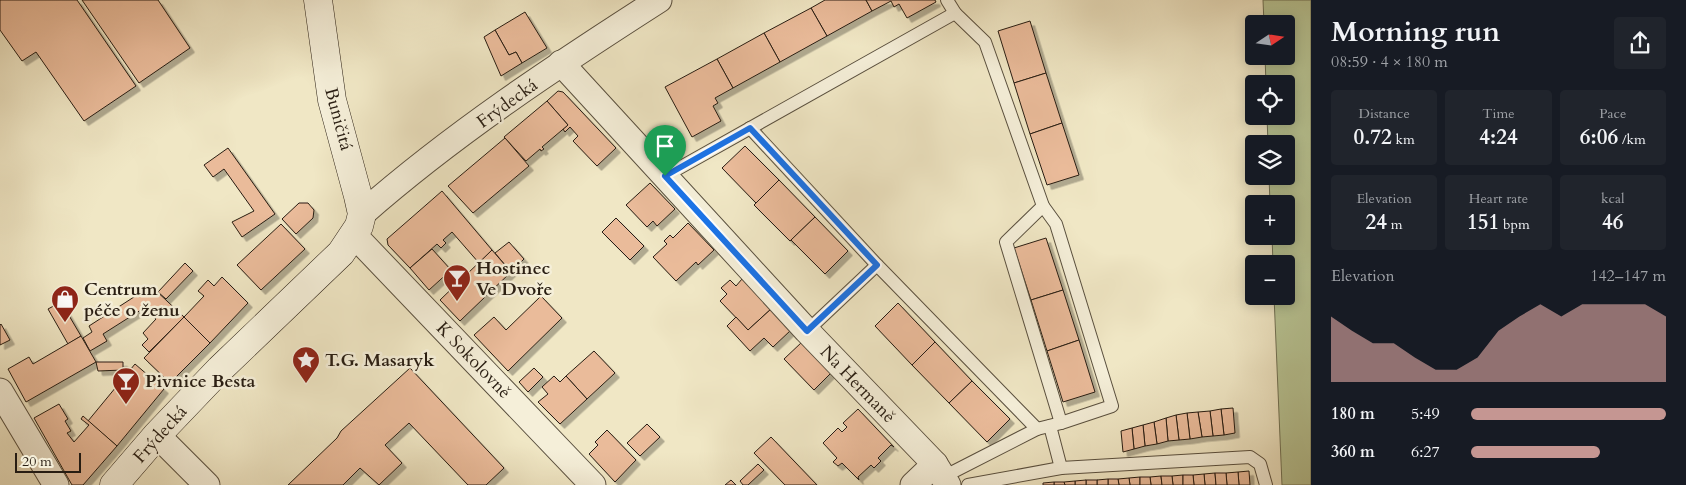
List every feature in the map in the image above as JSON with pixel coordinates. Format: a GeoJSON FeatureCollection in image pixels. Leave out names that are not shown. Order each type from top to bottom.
{"type":"FeatureCollection","features":[{"type":"Feature","properties":{"kind":"main road","name":"Buničitá"},"geometry":{"type":"LineString","coordinates":[[318,0],[332,100],[355,179],[358,225]]}},
{"type":"Feature","properties":{"kind":"main road","name":"Frýdecká"},"geometry":{"type":"LineString","coordinates":[[114,485],[157,435],[246,343],[341,253],[358,225]]}},
{"type":"Feature","properties":{"kind":"street","name":"Frýdecká"},"geometry":{"type":"LineString","coordinates":[[358,225],[395,185],[561,63],[659,0]]}},
{"type":"Feature","properties":{"kind":"street","name":"Na Hermaně"},"geometry":{"type":"LineString","coordinates":[[561,63],[807,331],[943,475]]}},
{"type":"Feature","properties":{"kind":"street","name":"K Sokolovně"},"geometry":{"type":"LineString","coordinates":[[358,225],[593,485]]}},
{"type":"Feature","properties":{"kind":"street"},"geometry":{"type":"LineString","coordinates":[[0,391],[56,485]]}},
{"type":"Feature","properties":{"kind":"street"},"geometry":{"type":"LineString","coordinates":[[157,435],[207,485]]}},
{"type":"Feature","properties":{"kind":"street"},"geometry":{"type":"LineString","coordinates":[[913,485],[943,475]]}},
{"type":"Feature","properties":{"kind":"lane"},"geometry":{"type":"LineString","coordinates":[[943,475],[1037,428],[1056,424],[1112,406],[1056,224],[1044,206],[985,42],[955,13],[947,0]]}},
{"type":"Feature","properties":{"kind":"lane"},"geometry":{"type":"LineString","coordinates":[[665,176],[955,13]]}},
{"type":"Feature","properties":{"kind":"lane"},"geometry":{"type":"LineString","coordinates":[[750,128],[877,265],[1037,428]]}},
{"type":"Feature","properties":{"kind":"lane"},"geometry":{"type":"LineString","coordinates":[[1044,206],[1006,242],[1056,424],[1061,468]]}},
{"type":"Feature","properties":{"kind":"lane"},"geometry":{"type":"LineString","coordinates":[[807,331],[877,265]]}},
{"type":"Feature","properties":{"kind":"lane"},"geometry":{"type":"LineString","coordinates":[[968,485],[1061,468],[1250,457],[1260,464],[1266,485]]}},
{"type":"Feature","properties":{"kind":"green space"},"geometry":{"type":"Polygon","coordinates":[[[1263,0],[1311,0],[1311,485],[1282,485],[1274,305],[1295,305],[1295,255],[1273,255],[1272,245],[1295,245],[1295,195],[1270,195],[1269,185],[1295,185],[1295,135],[1268,135],[1267,125],[1295,125],[1295,75],[1266,75],[1265,65],[1295,65],[1295,15],[1264,15],[1263,0]]]}},
{"type":"Feature","properties":{"kind":"building"},"geometry":{"type":"Polygon","coordinates":[[[0,0],[77,0],[136,86],[84,121],[36,52],[22,61],[0,30],[0,0]]]}},
{"type":"Feature","properties":{"kind":"building"},"geometry":{"type":"Polygon","coordinates":[[[82,0],[158,0],[190,48],[139,83],[82,0]]]}},
{"type":"Feature","properties":{"kind":"building"},"geometry":{"type":"Polygon","coordinates":[[[825,0],[866,0],[872,11],[827,36],[811,8],[825,0]]]}},
{"type":"Feature","properties":{"kind":"building"},"geometry":{"type":"Polygon","coordinates":[[[866,0],[935,0],[936,2],[907,18],[899,4],[894,7],[891,1],[872,11],[866,0]]]}},
{"type":"Feature","properties":{"kind":"building"},"geometry":{"type":"Polygon","coordinates":[[[811,8],[827,36],[780,62],[764,33],[811,8]]]}},
{"type":"Feature","properties":{"kind":"building"},"geometry":{"type":"Polygon","coordinates":[[[525,12],[547,48],[522,63],[516,52],[509,55],[495,30],[525,12]]]}},
{"type":"Feature","properties":{"kind":"building"},"geometry":{"type":"Polygon","coordinates":[[[1030,21],[1046,73],[1014,83],[998,31],[1030,21]]]}},
{"type":"Feature","properties":{"kind":"building"},"geometry":{"type":"Polygon","coordinates":[[[495,30],[509,55],[516,52],[522,63],[501,76],[484,37],[495,30]]]}},
{"type":"Feature","properties":{"kind":"building"},"geometry":{"type":"Polygon","coordinates":[[[764,33],[780,62],[733,88],[717,59],[764,33]]]}},
{"type":"Feature","properties":{"kind":"building"},"geometry":{"type":"Polygon","coordinates":[[[717,59],[733,88],[715,98],[718,103],[713,106],[721,121],[692,137],[665,87],[717,59]]]}},
{"type":"Feature","properties":{"kind":"building"},"geometry":{"type":"Polygon","coordinates":[[[1046,73],[1062,123],[1030,134],[1014,83],[1046,73]]]}},
{"type":"Feature","properties":{"kind":"building"},"geometry":{"type":"Polygon","coordinates":[[[558,91],[563,92],[616,148],[597,166],[573,141],[578,136],[570,127],[565,132],[563,129],[568,125],[547,101],[558,91]]]}},
{"type":"Feature","properties":{"kind":"building"},"geometry":{"type":"Polygon","coordinates":[[[547,101],[568,125],[542,147],[544,149],[541,151],[540,149],[526,161],[504,137],[547,101]]]}},
{"type":"Feature","properties":{"kind":"building"},"geometry":{"type":"Polygon","coordinates":[[[1062,123],[1079,175],[1047,185],[1030,134],[1062,123]]]}},
{"type":"Feature","properties":{"kind":"building"},"geometry":{"type":"Polygon","coordinates":[[[505,138],[529,166],[473,213],[448,186],[505,138]]]}},
{"type":"Feature","properties":{"kind":"building"},"geometry":{"type":"Polygon","coordinates":[[[745,146],[779,180],[756,203],[722,168],[745,146]]]}},
{"type":"Feature","properties":{"kind":"building"},"geometry":{"type":"Polygon","coordinates":[[[228,148],[275,214],[242,237],[232,222],[254,211],[224,169],[213,177],[204,165],[228,148]]]}},
{"type":"Feature","properties":{"kind":"building"},"geometry":{"type":"Polygon","coordinates":[[[779,180],[815,217],[790,241],[754,205],[779,180]]]}},
{"type":"Feature","properties":{"kind":"building"},"geometry":{"type":"Polygon","coordinates":[[[650,183],[675,209],[657,226],[653,221],[647,227],[626,205],[650,183]]]}},
{"type":"Feature","properties":{"kind":"building"},"geometry":{"type":"Polygon","coordinates":[[[442,191],[492,250],[479,263],[452,232],[443,240],[446,243],[441,248],[437,244],[410,268],[388,245],[387,239],[442,191]]]}},
{"type":"Feature","properties":{"kind":"building"},"geometry":{"type":"Polygon","coordinates":[[[299,203],[308,203],[314,210],[313,218],[296,234],[282,219],[299,203]]]}},
{"type":"Feature","properties":{"kind":"building"},"geometry":{"type":"Polygon","coordinates":[[[815,217],[848,251],[825,274],[791,240],[815,217]]]}},
{"type":"Feature","properties":{"kind":"building"},"geometry":{"type":"Polygon","coordinates":[[[616,218],[644,246],[630,260],[602,232],[616,218]]]}},
{"type":"Feature","properties":{"kind":"building"},"geometry":{"type":"Polygon","coordinates":[[[688,223],[714,250],[698,265],[696,262],[676,281],[653,257],[667,244],[664,241],[670,235],[673,238],[688,223]]]}},
{"type":"Feature","properties":{"kind":"building"},"geometry":{"type":"Polygon","coordinates":[[[281,224],[305,249],[261,290],[237,265],[281,224]]]}},
{"type":"Feature","properties":{"kind":"building"},"geometry":{"type":"Polygon","coordinates":[[[1046,238],[1063,290],[1031,300],[1014,248],[1046,238]]]}},
{"type":"Feature","properties":{"kind":"building"},"geometry":{"type":"Polygon","coordinates":[[[509,242],[524,259],[511,272],[495,253],[509,242]]]}},
{"type":"Feature","properties":{"kind":"building"},"geometry":{"type":"Polygon","coordinates":[[[432,249],[451,270],[429,290],[410,268],[432,249]]]}},
{"type":"Feature","properties":{"kind":"building"},"geometry":{"type":"Polygon","coordinates":[[[492,250],[511,272],[460,321],[440,300],[492,250]]]}},
{"type":"Feature","properties":{"kind":"building"},"geometry":{"type":"Polygon","coordinates":[[[185,263],[193,271],[166,299],[158,292],[185,263]]]}},
{"type":"Feature","properties":{"kind":"building"},"geometry":{"type":"Polygon","coordinates":[[[222,277],[248,303],[210,343],[184,317],[204,296],[198,291],[208,280],[214,286],[222,277]]]}},
{"type":"Feature","properties":{"kind":"building"},"geometry":{"type":"Polygon","coordinates":[[[742,279],[771,309],[748,330],[720,301],[727,294],[721,288],[730,280],[736,286],[742,279]]]}},
{"type":"Feature","properties":{"kind":"building"},"geometry":{"type":"Polygon","coordinates":[[[151,286],[184,317],[149,352],[142,345],[148,339],[143,333],[156,319],[144,308],[103,334],[107,341],[90,351],[83,338],[92,332],[89,326],[151,286]]]}},
{"type":"Feature","properties":{"kind":"building"},"geometry":{"type":"Polygon","coordinates":[[[1063,290],[1079,340],[1047,351],[1031,300],[1063,290]]]}},
{"type":"Feature","properties":{"kind":"building"},"geometry":{"type":"Polygon","coordinates":[[[541,296],[562,318],[508,371],[474,335],[494,317],[506,330],[541,296]]]}},
{"type":"Feature","properties":{"kind":"building","name":"Centrum péče o ženu"},"geometry":{"type":"Polygon","coordinates":[[[61,302],[81,336],[68,344],[48,309],[61,302]]]}},
{"type":"Feature","properties":{"kind":"building"},"geometry":{"type":"Polygon","coordinates":[[[898,303],[935,342],[912,365],[875,326],[898,303]]]}},
{"type":"Feature","properties":{"kind":"building"},"geometry":{"type":"Polygon","coordinates":[[[771,309],[791,330],[773,347],[764,338],[750,351],[727,326],[736,317],[748,330],[771,309]]]}},
{"type":"Feature","properties":{"kind":"building"},"geometry":{"type":"Polygon","coordinates":[[[184,317],[210,343],[170,383],[144,358],[184,317]]]}},
{"type":"Feature","properties":{"kind":"building"},"geometry":{"type":"Polygon","coordinates":[[[0,325],[10,340],[0,345],[0,325]]]}},
{"type":"Feature","properties":{"kind":"building"},"geometry":{"type":"Polygon","coordinates":[[[81,336],[96,362],[26,402],[8,369],[29,357],[33,364],[81,336]]]}},
{"type":"Feature","properties":{"kind":"building"},"geometry":{"type":"Polygon","coordinates":[[[1079,340],[1095,392],[1063,402],[1047,351],[1079,340]]]}},
{"type":"Feature","properties":{"kind":"building"},"geometry":{"type":"Polygon","coordinates":[[[802,342],[831,373],[814,390],[784,359],[802,342]]]}},
{"type":"Feature","properties":{"kind":"building"},"geometry":{"type":"Polygon","coordinates":[[[935,342],[972,381],[949,403],[912,365],[935,342]]]}},
{"type":"Feature","properties":{"kind":"building"},"geometry":{"type":"Polygon","coordinates":[[[594,351],[615,373],[587,399],[566,376],[594,351]]]}},
{"type":"Feature","properties":{"kind":"building"},"geometry":{"type":"Polygon","coordinates":[[[96,362],[123,362],[123,370],[98,371],[96,362]]]}},
{"type":"Feature","properties":{"kind":"building","name":"Pivnice Besta"},"geometry":{"type":"Polygon","coordinates":[[[135,364],[164,389],[117,446],[88,421],[135,364]]]}},
{"type":"Feature","properties":{"kind":"building"},"geometry":{"type":"Polygon","coordinates":[[[410,368],[504,468],[486,485],[468,485],[409,423],[385,445],[402,463],[379,485],[360,468],[343,485],[288,485],[337,438],[341,431],[410,368]]]}},
{"type":"Feature","properties":{"kind":"building"},"geometry":{"type":"Polygon","coordinates":[[[534,368],[543,377],[528,392],[519,382],[534,368]]]}},
{"type":"Feature","properties":{"kind":"building"},"geometry":{"type":"Polygon","coordinates":[[[554,376],[560,382],[566,376],[587,399],[560,424],[538,402],[548,394],[542,387],[554,376]]]}},
{"type":"Feature","properties":{"kind":"building"},"geometry":{"type":"Polygon","coordinates":[[[972,381],[1010,419],[987,442],[949,403],[972,381]]]}},
{"type":"Feature","properties":{"kind":"building"},"geometry":{"type":"Polygon","coordinates":[[[59,404],[68,419],[65,421],[71,431],[67,433],[74,442],[89,425],[81,419],[83,416],[117,446],[83,485],[72,485],[34,418],[59,404]]]}},
{"type":"Feature","properties":{"kind":"building"},"geometry":{"type":"Polygon","coordinates":[[[1233,408],[1235,433],[1224,435],[1221,409],[1233,408]]]}},
{"type":"Feature","properties":{"kind":"building"},"geometry":{"type":"Polygon","coordinates":[[[858,409],[894,447],[891,445],[878,458],[881,461],[874,468],[871,465],[858,477],[859,480],[842,463],[838,466],[833,462],[837,458],[823,443],[838,428],[842,432],[847,427],[843,423],[858,409]]]}},
{"type":"Feature","properties":{"kind":"building"},"geometry":{"type":"Polygon","coordinates":[[[1221,409],[1224,435],[1213,436],[1210,411],[1221,409]]]}},
{"type":"Feature","properties":{"kind":"building"},"geometry":{"type":"Polygon","coordinates":[[[1210,411],[1213,436],[1202,437],[1198,412],[1210,411]]]}},
{"type":"Feature","properties":{"kind":"building"},"geometry":{"type":"Polygon","coordinates":[[[1198,412],[1202,437],[1190,439],[1187,413],[1198,412]]]}},
{"type":"Feature","properties":{"kind":"building"},"geometry":{"type":"Polygon","coordinates":[[[1187,413],[1190,439],[1179,440],[1176,415],[1187,413]]]}},
{"type":"Feature","properties":{"kind":"building"},"geometry":{"type":"Polygon","coordinates":[[[1176,415],[1179,440],[1168,441],[1166,418],[1176,415]]]}},
{"type":"Feature","properties":{"kind":"building"},"geometry":{"type":"Polygon","coordinates":[[[1166,418],[1168,441],[1157,444],[1154,422],[1166,418]]]}},
{"type":"Feature","properties":{"kind":"building"},"geometry":{"type":"Polygon","coordinates":[[[1154,422],[1157,444],[1145,446],[1143,425],[1154,422]]]}},
{"type":"Feature","properties":{"kind":"building"},"geometry":{"type":"Polygon","coordinates":[[[647,424],[660,437],[640,456],[627,443],[647,424]]]}},
{"type":"Feature","properties":{"kind":"building"},"geometry":{"type":"Polygon","coordinates":[[[1143,425],[1145,446],[1134,449],[1132,428],[1143,425]]]}},
{"type":"Feature","properties":{"kind":"building"},"geometry":{"type":"Polygon","coordinates":[[[1132,428],[1134,449],[1123,452],[1121,431],[1132,428]]]}},
{"type":"Feature","properties":{"kind":"building"},"geometry":{"type":"Polygon","coordinates":[[[607,430],[636,460],[615,482],[589,454],[598,445],[595,442],[607,430]]]}},
{"type":"Feature","properties":{"kind":"building"},"geometry":{"type":"Polygon","coordinates":[[[771,437],[817,485],[785,485],[754,453],[771,437]]]}},
{"type":"Feature","properties":{"kind":"building"},"geometry":{"type":"Polygon","coordinates":[[[758,464],[764,470],[748,485],[743,485],[740,481],[758,464]]]}},
{"type":"Feature","properties":{"kind":"building"},"geometry":{"type":"Polygon","coordinates":[[[1249,471],[1250,485],[1239,485],[1238,472],[1249,471]]]}},
{"type":"Feature","properties":{"kind":"building"},"geometry":{"type":"Polygon","coordinates":[[[1238,472],[1239,485],[1227,485],[1226,473],[1238,472]]]}},
{"type":"Feature","properties":{"kind":"building"},"geometry":{"type":"Polygon","coordinates":[[[1215,473],[1216,485],[1205,485],[1204,474],[1215,473]]]}},
{"type":"Feature","properties":{"kind":"building"},"geometry":{"type":"Polygon","coordinates":[[[1215,473],[1226,473],[1227,485],[1216,485],[1215,473]]]}},
{"type":"Feature","properties":{"kind":"building"},"geometry":{"type":"Polygon","coordinates":[[[1204,474],[1205,485],[1194,485],[1193,475],[1204,474]]]}},
{"type":"Feature","properties":{"kind":"building"},"geometry":{"type":"Polygon","coordinates":[[[1183,475],[1183,485],[1173,485],[1172,476],[1183,475]]]}},
{"type":"Feature","properties":{"kind":"building"},"geometry":{"type":"Polygon","coordinates":[[[1183,475],[1193,475],[1194,485],[1183,485],[1183,475]]]}},
{"type":"Feature","properties":{"kind":"building"},"geometry":{"type":"Polygon","coordinates":[[[1161,476],[1162,485],[1151,485],[1150,477],[1161,476]]]}},
{"type":"Feature","properties":{"kind":"building"},"geometry":{"type":"Polygon","coordinates":[[[1161,476],[1172,476],[1173,485],[1162,485],[1161,476]]]}},
{"type":"Feature","properties":{"kind":"building"},"geometry":{"type":"Polygon","coordinates":[[[1140,477],[1140,485],[1130,485],[1129,478],[1140,477]]]}},
{"type":"Feature","properties":{"kind":"building"},"geometry":{"type":"Polygon","coordinates":[[[1140,477],[1150,477],[1151,485],[1140,485],[1140,477]]]}},
{"type":"Feature","properties":{"kind":"building"},"geometry":{"type":"Polygon","coordinates":[[[1129,478],[1130,485],[1119,485],[1118,479],[1129,478]]]}},
{"type":"Feature","properties":{"kind":"building"},"geometry":{"type":"Polygon","coordinates":[[[1108,479],[1118,479],[1119,485],[1108,485],[1108,479]]]}},
{"type":"Feature","properties":{"kind":"building"},"geometry":{"type":"Polygon","coordinates":[[[1108,479],[1108,485],[1097,485],[1097,480],[1108,479]]]}},
{"type":"Feature","properties":{"kind":"building"},"geometry":{"type":"Polygon","coordinates":[[[731,480],[736,485],[725,485],[731,480]]]}},
{"type":"Feature","properties":{"kind":"building"},"geometry":{"type":"Polygon","coordinates":[[[1086,480],[1097,480],[1097,485],[1086,485],[1086,480]]]}},
{"type":"Feature","properties":{"kind":"building"},"geometry":{"type":"Polygon","coordinates":[[[1086,480],[1086,485],[1075,485],[1075,481],[1086,480]]]}},
{"type":"Feature","properties":{"kind":"building"},"geometry":{"type":"Polygon","coordinates":[[[1075,481],[1075,485],[1065,485],[1064,482],[1075,481]]]}},
{"type":"Feature","properties":{"kind":"building"},"geometry":{"type":"Polygon","coordinates":[[[1054,482],[1064,482],[1065,485],[1054,485],[1054,482]]]}},
{"type":"Feature","properties":{"kind":"building"},"geometry":{"type":"Polygon","coordinates":[[[1054,482],[1054,485],[1043,485],[1043,483],[1054,482]]]}},
{"type":"Feature","properties":{"kind":"place","name":"Hostinec Ve Dvoře"},"geometry":{"type":"Point","coordinates":[457,302]}},
{"type":"Feature","properties":{"kind":"place","name":"Centrum péče o ženu"},"geometry":{"type":"Point","coordinates":[65,323]}},
{"type":"Feature","properties":{"kind":"place","name":"T.G. Masaryk"},"geometry":{"type":"Point","coordinates":[306,384]}},
{"type":"Feature","properties":{"kind":"place","name":"Pivnice Besta"},"geometry":{"type":"Point","coordinates":[126,405]}},
{"type":"Feature","properties":{"kind":"route"},"geometry":{"type":"LineString","coordinates":[[750,128],[877,265],[807,331],[665,176],[750,128]]}}]}
